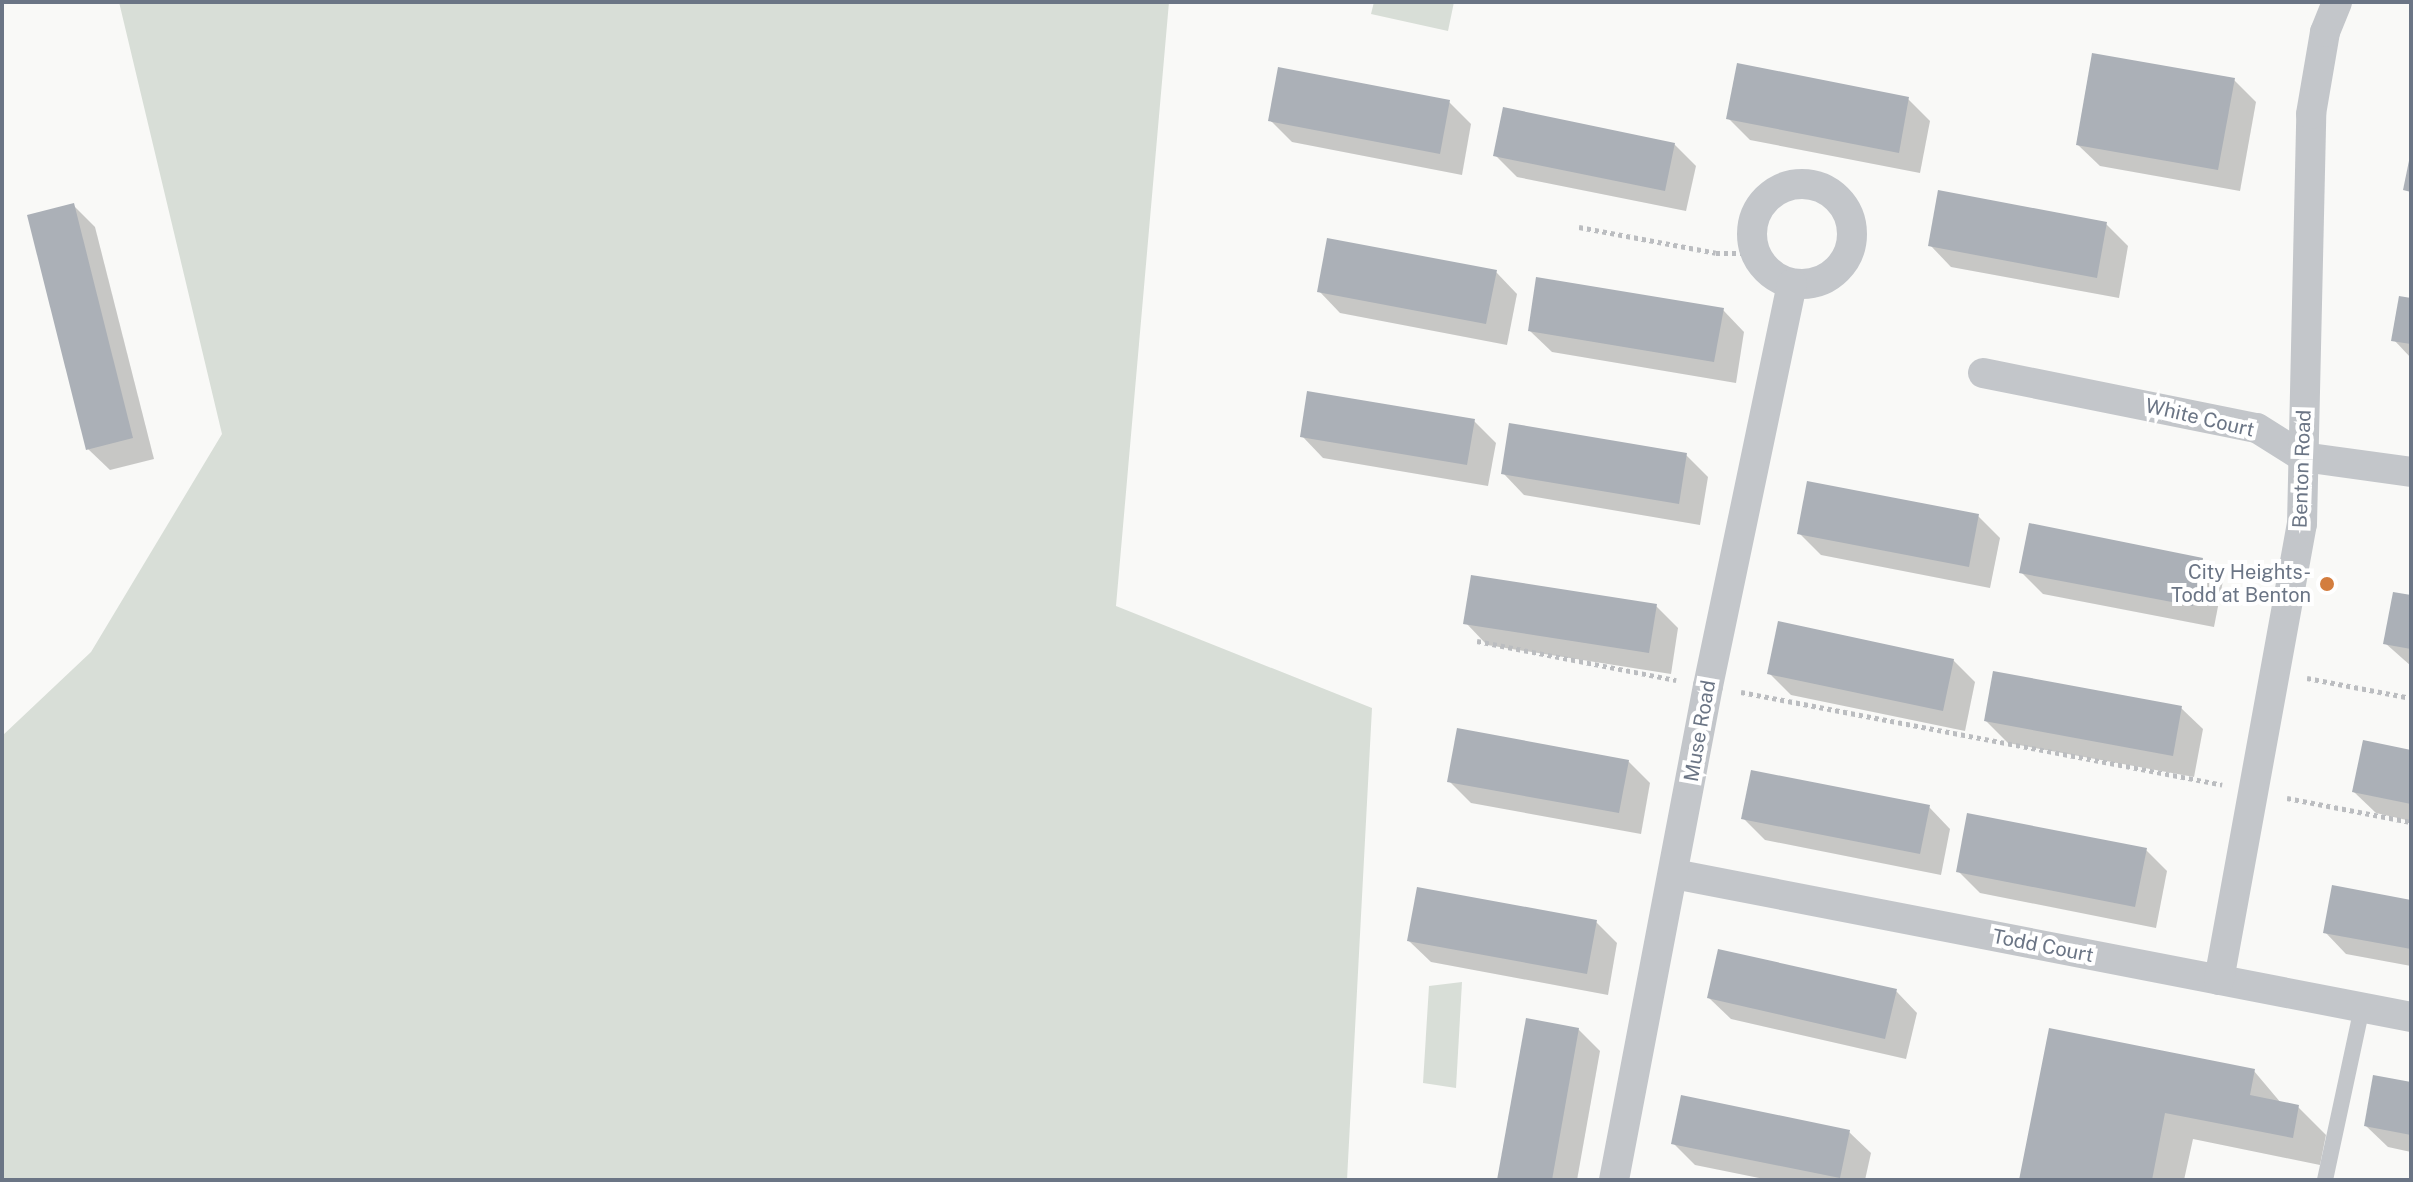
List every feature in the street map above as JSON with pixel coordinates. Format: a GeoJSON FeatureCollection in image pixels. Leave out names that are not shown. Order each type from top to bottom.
{"type":"FeatureCollection","features":[{"type":"Feature","properties":{"kind":"street","name":"Benton Road"},"geometry":{"type":"LineString","coordinates":[[2219,980],[2278,673],[2302,524],[2311,114],[2325,32],[2337,2]]}},
{"type":"Feature","properties":{"kind":"street"},"geometry":{"type":"LineString","coordinates":[[1805,183],[1835,196],[1851,224],[1847,256],[1824,279],[1792,284],[1770,272],[1755,253],[1754,219],[1773,192],[1805,183]]}},
{"type":"Feature","properties":{"kind":"street","name":"Muse Road"},"geometry":{"type":"LineString","coordinates":[[1614,1180],[1708,686],[1792,284]]}},
{"type":"Feature","properties":{"kind":"street","name":"White Court"},"geometry":{"type":"LineString","coordinates":[[1983,373],[2257,428],[2303,457],[2411,472]]}},
{"type":"Feature","properties":{"kind":"street","name":"Todd Court"},"geometry":{"type":"LineString","coordinates":[[1674,874],[2411,1017]]}},
{"type":"Feature","properties":{"kind":"lane"},"geometry":{"type":"LineString","coordinates":[[2325,1180],[2362,1008]]}},
{"type":"Feature","properties":{"kind":"path"},"geometry":{"type":"LineString","coordinates":[[1579,227],[1716,253],[1755,253]]}},
{"type":"Feature","properties":{"kind":"path"},"geometry":{"type":"LineString","coordinates":[[1477,641],[2411,822]]}},
{"type":"Feature","properties":{"kind":"path"},"geometry":{"type":"LineString","coordinates":[[2278,673],[2411,698]]}},
{"type":"Feature","properties":{"kind":"shaded area"},"geometry":{"type":"Polygon","coordinates":[[[119,2],[1169,2],[1116,606],[1372,708],[1347,1180],[2,1180],[2,736],[91,652],[222,434],[119,2]]]}},
{"type":"Feature","properties":{"kind":"shaded area"},"geometry":{"type":"Polygon","coordinates":[[[1374,2],[1454,2],[1448,31],[1371,14],[1374,2]]]}},
{"type":"Feature","properties":{"kind":"shaded area"},"geometry":{"type":"Polygon","coordinates":[[[1462,982],[1456,1088],[1423,1083],[1429,986],[1462,982]]]}},
{"type":"Feature","properties":{"kind":"building"},"geometry":{"type":"Polygon","coordinates":[[[2092,53],[2235,78],[2218,170],[2076,145],[2092,53]]]}},
{"type":"Feature","properties":{"kind":"building"},"geometry":{"type":"Polygon","coordinates":[[[1737,63],[1909,97],[1899,153],[1726,119],[1737,63]]]}},
{"type":"Feature","properties":{"kind":"building"},"geometry":{"type":"Polygon","coordinates":[[[1278,67],[1450,100],[1440,154],[1268,121],[1278,67]]]}},
{"type":"Feature","properties":{"kind":"building"},"geometry":{"type":"Polygon","coordinates":[[[1503,107],[1675,143],[1665,191],[1493,156],[1503,107]]]}},
{"type":"Feature","properties":{"kind":"building"},"geometry":{"type":"Polygon","coordinates":[[[2411,151],[2411,192],[2403,190],[2411,151]]]}},
{"type":"Feature","properties":{"kind":"building"},"geometry":{"type":"Polygon","coordinates":[[[1938,190],[2107,222],[2097,278],[1928,246],[1938,190]]]}},
{"type":"Feature","properties":{"kind":"building"},"geometry":{"type":"Polygon","coordinates":[[[74,203],[133,438],[86,450],[27,215],[74,203]]]}},
{"type":"Feature","properties":{"kind":"building"},"geometry":{"type":"Polygon","coordinates":[[[1327,238],[1497,270],[1486,324],[1317,292],[1327,238]]]}},
{"type":"Feature","properties":{"kind":"building"},"geometry":{"type":"Polygon","coordinates":[[[1536,277],[1724,308],[1714,362],[1528,331],[1536,277]]]}},
{"type":"Feature","properties":{"kind":"building"},"geometry":{"type":"Polygon","coordinates":[[[2399,296],[2411,298],[2411,344],[2391,341],[2399,296]]]}},
{"type":"Feature","properties":{"kind":"building"},"geometry":{"type":"Polygon","coordinates":[[[1307,391],[1475,419],[1467,465],[1300,437],[1307,391]]]}},
{"type":"Feature","properties":{"kind":"building"},"geometry":{"type":"Polygon","coordinates":[[[1509,423],[1687,453],[1679,504],[1501,474],[1509,423]]]}},
{"type":"Feature","properties":{"kind":"building"},"geometry":{"type":"Polygon","coordinates":[[[1807,481],[1979,514],[1969,567],[1797,534],[1807,481]]]}},
{"type":"Feature","properties":{"kind":"building"},"geometry":{"type":"Polygon","coordinates":[[[2029,523],[2203,558],[2193,606],[2019,573],[2029,523]]]}},
{"type":"Feature","properties":{"kind":"building"},"geometry":{"type":"Polygon","coordinates":[[[1471,575],[1657,604],[1649,653],[1463,624],[1471,575]]]}},
{"type":"Feature","properties":{"kind":"building"},"geometry":{"type":"Polygon","coordinates":[[[2393,592],[2411,595],[2411,649],[2383,644],[2393,592]]]}},
{"type":"Feature","properties":{"kind":"building"},"geometry":{"type":"Polygon","coordinates":[[[1778,621],[1954,659],[1943,711],[1767,674],[1778,621]]]}},
{"type":"Feature","properties":{"kind":"building"},"geometry":{"type":"Polygon","coordinates":[[[1993,671],[2182,706],[2173,756],[1984,721],[1993,671]]]}},
{"type":"Feature","properties":{"kind":"building"},"geometry":{"type":"Polygon","coordinates":[[[1457,728],[1629,760],[1619,813],[1447,782],[1457,728]]]}},
{"type":"Feature","properties":{"kind":"building"},"geometry":{"type":"Polygon","coordinates":[[[2363,740],[2411,750],[2411,804],[2352,792],[2363,740]]]}},
{"type":"Feature","properties":{"kind":"building"},"geometry":{"type":"Polygon","coordinates":[[[1751,770],[1930,805],[1920,854],[1741,819],[1751,770]]]}},
{"type":"Feature","properties":{"kind":"building"},"geometry":{"type":"Polygon","coordinates":[[[1967,813],[2147,848],[2135,907],[1956,872],[1967,813]]]}},
{"type":"Feature","properties":{"kind":"building"},"geometry":{"type":"Polygon","coordinates":[[[2332,885],[2411,900],[2411,949],[2323,933],[2332,885]]]}},
{"type":"Feature","properties":{"kind":"building"},"geometry":{"type":"Polygon","coordinates":[[[1417,887],[1597,920],[1587,974],[1407,941],[1417,887]]]}},
{"type":"Feature","properties":{"kind":"building"},"geometry":{"type":"Polygon","coordinates":[[[1718,949],[1897,989],[1885,1039],[1707,998],[1718,949]]]}},
{"type":"Feature","properties":{"kind":"building"},"geometry":{"type":"Polygon","coordinates":[[[1526,1018],[1579,1028],[1552,1180],[1497,1180],[1526,1018]]]}},
{"type":"Feature","properties":{"kind":"building"},"geometry":{"type":"Polygon","coordinates":[[[2049,1028],[2255,1069],[2250,1095],[2299,1105],[2293,1138],[2165,1113],[2152,1180],[2019,1180],[2049,1028]]]}},
{"type":"Feature","properties":{"kind":"building"},"geometry":{"type":"Polygon","coordinates":[[[2373,1075],[2411,1082],[2411,1135],[2364,1126],[2373,1075]]]}},
{"type":"Feature","properties":{"kind":"building"},"geometry":{"type":"Polygon","coordinates":[[[1681,1095],[1850,1130],[1840,1178],[1671,1144],[1681,1095]]]}},
{"type":"Feature","properties":{"kind":"place","name":"City Heights- Todd at Benton"},"geometry":{"type":"Point","coordinates":[2327,584]}}]}
